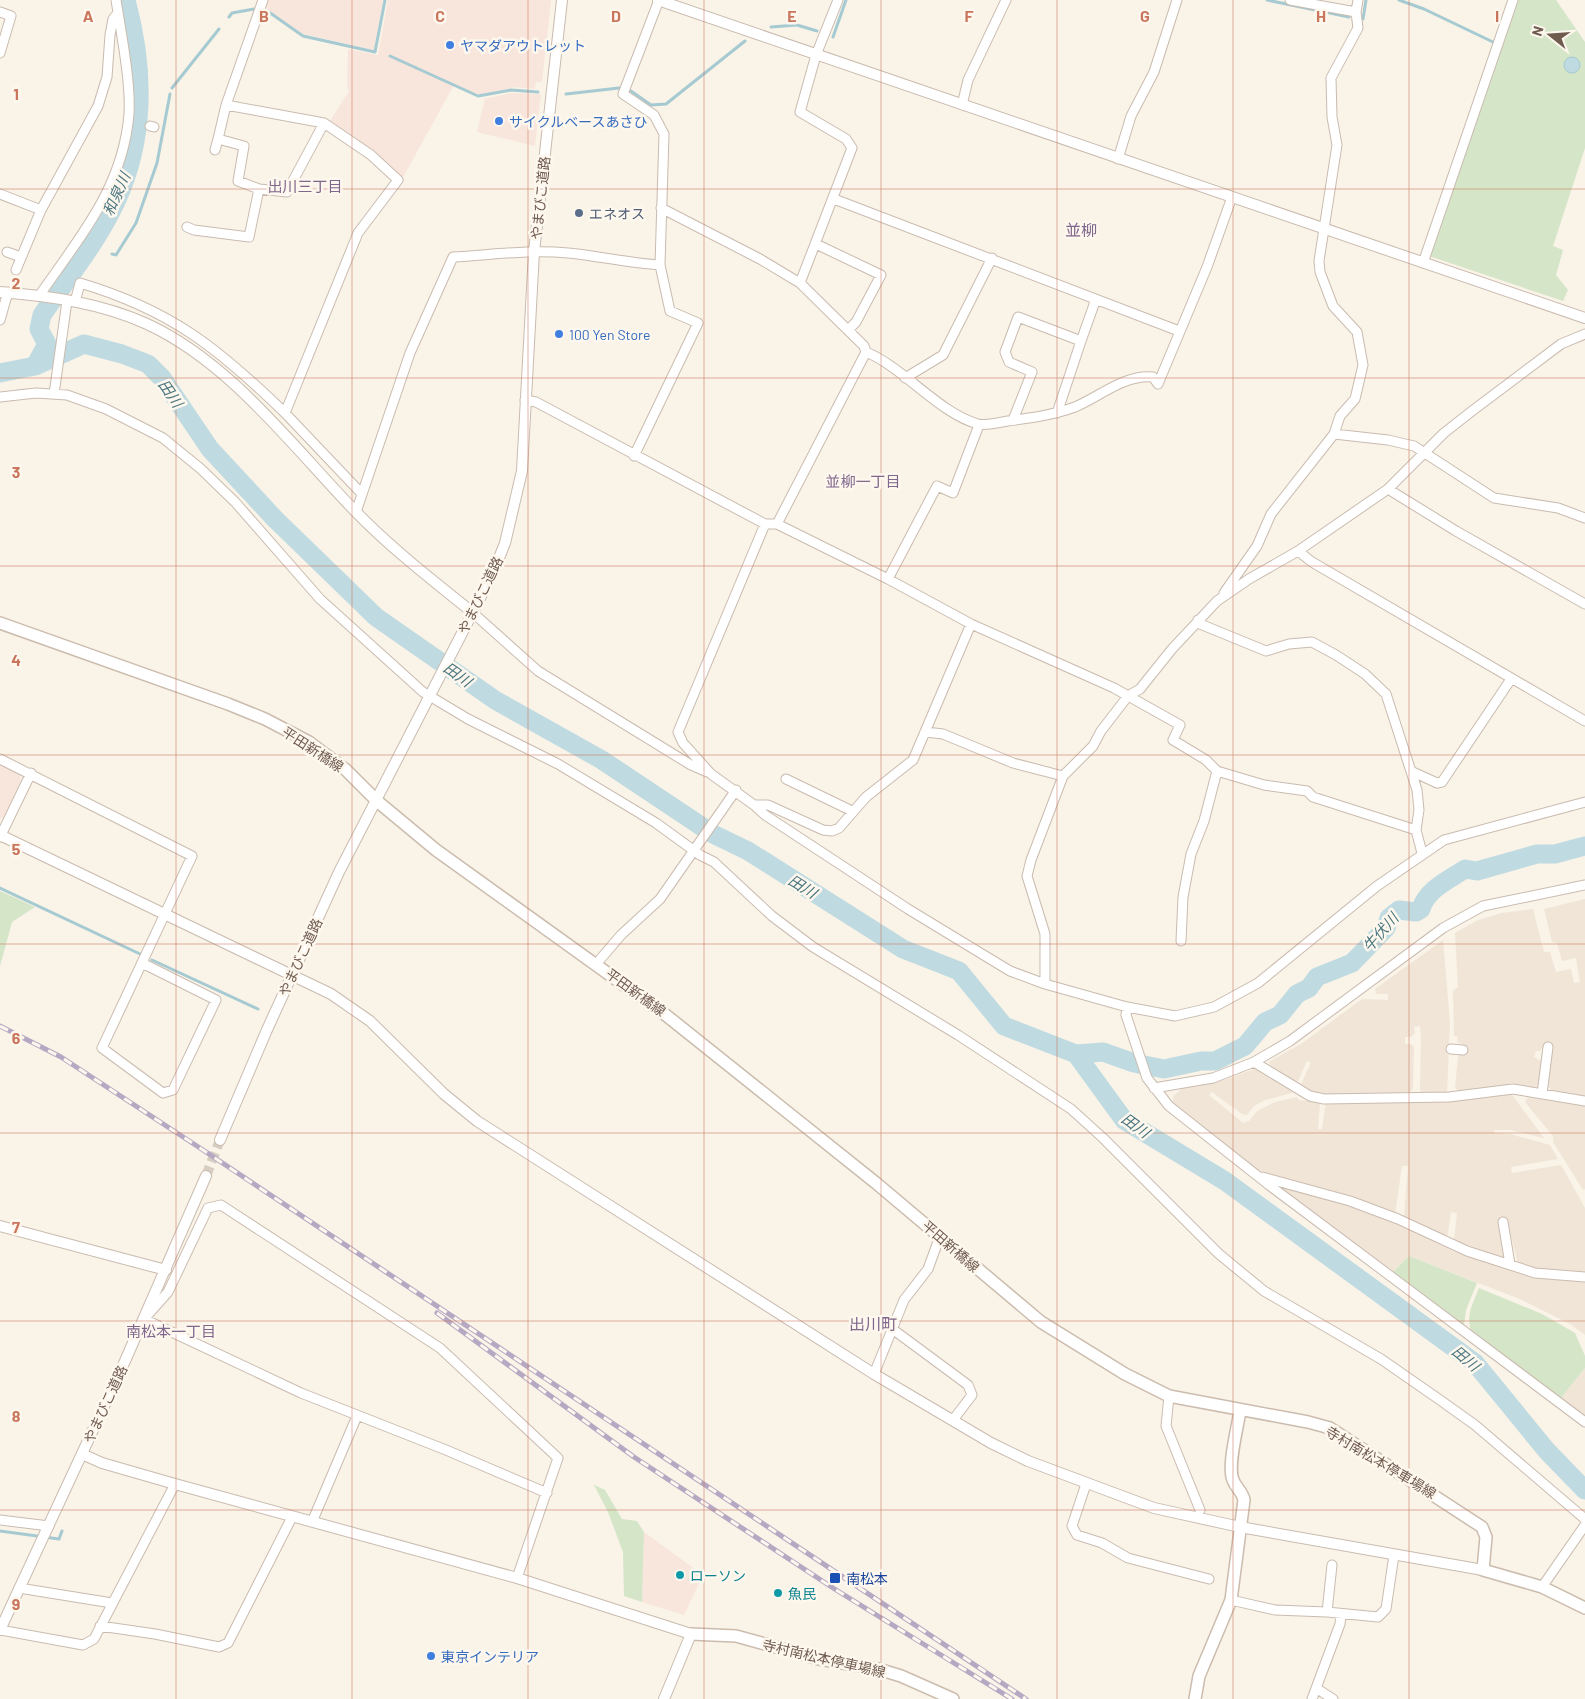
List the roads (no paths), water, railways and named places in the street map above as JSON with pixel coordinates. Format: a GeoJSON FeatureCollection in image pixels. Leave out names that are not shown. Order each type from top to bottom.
{"type":"FeatureCollection","features":[{"type":"Feature","properties":{"kind":"main road","name":"平田新橋線"},"geometry":{"type":"LineString","coordinates":[[0,623],[265,719],[309,742],[345,769],[377,801],[436,850],[668,1016],[940,1236],[1041,1322],[1125,1374],[1168,1396],[1240,1410]]}},
{"type":"Feature","properties":{"kind":"main road"},"geometry":{"type":"LineString","coordinates":[[1195,1699],[1199,1676],[1231,1600],[1244,1500],[1242,1491],[1233,1480],[1232,1465],[1240,1410]]}},
{"type":"Feature","properties":{"kind":"main road","name":"寺村南松本停車場線"},"geometry":{"type":"LineString","coordinates":[[1240,1410],[1330,1428],[1474,1519],[1482,1527],[1486,1537],[1483,1570]]}},
{"type":"Feature","properties":{"kind":"main road"},"geometry":{"type":"LineString","coordinates":[[1483,1570],[1542,1587],[1585,1608]]}},
{"type":"Feature","properties":{"kind":"main road","name":"寺村南松本停車場線"},"geometry":{"type":"LineString","coordinates":[[691,1634],[736,1636],[819,1659],[878,1669],[909,1679],[953,1699]]}},
{"type":"Feature","properties":{"kind":"street"},"geometry":{"type":"LineString","coordinates":[[41,296],[94,219],[109,191],[122,148],[129,114],[116,0]]}},
{"type":"Feature","properties":{"kind":"street"},"geometry":{"type":"LineString","coordinates":[[215,150],[226,105],[263,0]]}},
{"type":"Feature","properties":{"kind":"street","name":"やまびこ道路"},"geometry":{"type":"LineString","coordinates":[[220,1140],[266,1032],[339,872],[493,573],[505,542],[515,507],[522,471],[534,252],[562,0]]}},
{"type":"Feature","properties":{"kind":"street"},"geometry":{"type":"LineString","coordinates":[[634,456],[698,322],[670,311],[660,265],[664,134],[654,115],[623,94],[659,0],[1324,230],[1585,318]]}},
{"type":"Feature","properties":{"kind":"street"},"geometry":{"type":"LineString","coordinates":[[800,283],[834,199],[852,148],[846,139],[800,112],[816,55],[838,0]]}},
{"type":"Feature","properties":{"kind":"street"},"geometry":{"type":"LineString","coordinates":[[962,105],[968,80],[1006,0]]}},
{"type":"Feature","properties":{"kind":"street"},"geometry":{"type":"LineString","coordinates":[[1118,159],[1131,116],[1154,72],[1177,0]]}},
{"type":"Feature","properties":{"kind":"street"},"geometry":{"type":"LineString","coordinates":[[1290,0],[1356,12]]}},
{"type":"Feature","properties":{"kind":"street"},"geometry":{"type":"LineString","coordinates":[[1046,984],[1045,934],[1028,876],[1031,860],[1063,776],[1093,746],[1101,731],[1128,696],[1140,689],[1240,572],[1256,546],[1271,514],[1334,434],[1340,416],[1355,399],[1363,365],[1357,332],[1332,306],[1320,272],[1319,261],[1337,145],[1332,117],[1331,78],[1358,28],[1356,12],[1358,0]]}},
{"type":"Feature","properties":{"kind":"street"},"geometry":{"type":"LineString","coordinates":[[1424,263],[1513,0]]}},
{"type":"Feature","properties":{"kind":"street"},"geometry":{"type":"LineString","coordinates":[[0,12],[11,16],[0,53]]}},
{"type":"Feature","properties":{"kind":"street"},"geometry":{"type":"LineString","coordinates":[[16,270],[41,210],[98,106],[107,78],[113,19],[118,12]]}},
{"type":"Feature","properties":{"kind":"street"},"geometry":{"type":"LineString","coordinates":[[226,105],[324,123],[372,155],[398,180],[358,233],[285,413]]}},
{"type":"Feature","properties":{"kind":"street"},"geometry":{"type":"LineString","coordinates":[[218,139],[244,146],[238,181],[259,189],[287,192],[324,123]]}},
{"type":"Feature","properties":{"kind":"street"},"geometry":{"type":"LineString","coordinates":[[187,227],[194,230],[249,237],[259,189]]}},
{"type":"Feature","properties":{"kind":"street"},"geometry":{"type":"LineString","coordinates":[[0,194],[41,210]]}},
{"type":"Feature","properties":{"kind":"street"},"geometry":{"type":"LineString","coordinates":[[866,352],[878,357],[956,413],[979,425],[1056,413],[1077,406],[1128,381],[1153,377],[1158,384],[1207,267],[1232,198]]}},
{"type":"Feature","properties":{"kind":"street"},"geometry":{"type":"LineString","coordinates":[[834,199],[1179,331]]}},
{"type":"Feature","properties":{"kind":"street"},"geometry":{"type":"LineString","coordinates":[[661,208],[760,259],[800,283],[849,329],[864,346],[866,352],[777,524]]}},
{"type":"Feature","properties":{"kind":"street"},"geometry":{"type":"LineString","coordinates":[[816,244],[882,275],[856,322],[849,329]]}},
{"type":"Feature","properties":{"kind":"street"},"geometry":{"type":"LineString","coordinates":[[7,252],[21,257]]}},
{"type":"Feature","properties":{"kind":"street"},"geometry":{"type":"LineString","coordinates":[[356,512],[410,353],[453,257],[534,252],[568,253],[626,263],[660,265]]}},
{"type":"Feature","properties":{"kind":"street"},"geometry":{"type":"LineString","coordinates":[[905,378],[943,355],[992,258]]}},
{"type":"Feature","properties":{"kind":"street"},"geometry":{"type":"LineString","coordinates":[[54,392],[67,301],[80,283],[153,310],[198,336],[222,354],[285,413],[362,494]]}},
{"type":"Feature","properties":{"kind":"street"},"geometry":{"type":"LineString","coordinates":[[0,320],[4,292],[67,301],[122,314],[150,325],[208,362],[279,429],[356,512],[410,563],[508,642],[538,671],[691,765],[711,774]]}},
{"type":"Feature","properties":{"kind":"street"},"geometry":{"type":"LineString","coordinates":[[1056,413],[1096,299]]}},
{"type":"Feature","properties":{"kind":"street"},"geometry":{"type":"LineString","coordinates":[[1013,420],[1032,372],[1008,362],[1005,352],[1018,317],[1080,341]]}},
{"type":"Feature","properties":{"kind":"street"},"geometry":{"type":"LineString","coordinates":[[1217,601],[1250,578],[1298,550],[1388,489],[1444,433],[1561,344],[1585,334]]}},
{"type":"Feature","properties":{"kind":"street"},"geometry":{"type":"LineString","coordinates":[[0,397],[54,392],[82,399],[163,438],[186,456],[235,502],[320,599],[370,646],[431,694],[468,719],[558,764],[656,823],[714,862],[772,916],[813,947],[958,1035],[1071,1109],[1103,1138],[1219,1254],[1264,1291],[1381,1359],[1440,1400],[1489,1436],[1585,1519]]}},
{"type":"Feature","properties":{"kind":"street"},"geometry":{"type":"LineString","coordinates":[[525,400],[536,402],[764,524],[777,524],[888,579],[971,624],[1128,696],[1180,725],[1172,740],[1206,760],[1217,771],[1264,785],[1308,791],[1313,796],[1416,830]]}},
{"type":"Feature","properties":{"kind":"street"},"geometry":{"type":"LineString","coordinates":[[888,579],[937,486],[953,492],[979,425]]}},
{"type":"Feature","properties":{"kind":"street"},"geometry":{"type":"LineString","coordinates":[[1334,434],[1388,440],[1414,446],[1494,498],[1558,508],[1585,518]]}},
{"type":"Feature","properties":{"kind":"street"},"geometry":{"type":"LineString","coordinates":[[1388,489],[1456,531],[1585,604]]}},
{"type":"Feature","properties":{"kind":"street"},"geometry":{"type":"LineString","coordinates":[[764,524],[678,732],[683,743],[711,774],[734,793],[857,876],[995,963],[1046,984],[1127,1008],[1175,1016],[1214,1007],[1258,983],[1377,886],[1422,853],[1444,840],[1585,802]]}},
{"type":"Feature","properties":{"kind":"street"},"geometry":{"type":"LineString","coordinates":[[1298,550],[1312,562],[1585,721]]}},
{"type":"Feature","properties":{"kind":"street"},"geometry":{"type":"LineString","coordinates":[[1198,620],[1200,624],[1266,651],[1289,644],[1312,642],[1365,674],[1386,694],[1412,772],[1419,810],[1416,830],[1422,853]]}},
{"type":"Feature","properties":{"kind":"street"},"geometry":{"type":"LineString","coordinates":[[754,805],[768,804],[823,830],[832,831],[839,828],[866,797],[913,760],[945,688],[949,671],[971,624]]}},
{"type":"Feature","properties":{"kind":"street"},"geometry":{"type":"LineString","coordinates":[[1412,772],[1437,783],[1442,782],[1510,679]]}},
{"type":"Feature","properties":{"kind":"street"},"geometry":{"type":"LineString","coordinates":[[926,732],[943,734],[1013,762],[1063,776]]}},
{"type":"Feature","properties":{"kind":"street"},"geometry":{"type":"LineString","coordinates":[[0,759],[192,856],[102,1048],[164,1093],[173,1090],[216,1000],[142,964]]}},
{"type":"Feature","properties":{"kind":"street"},"geometry":{"type":"LineString","coordinates":[[1180,941],[1183,897],[1191,854],[1204,821],[1217,771]]}},
{"type":"Feature","properties":{"kind":"street"},"geometry":{"type":"LineString","coordinates":[[31,774],[0,835],[293,974],[331,994],[370,1021],[444,1094],[477,1121],[874,1374],[991,1443],[1028,1461],[1154,1508],[1240,1528],[1483,1570]]}},
{"type":"Feature","properties":{"kind":"street"},"geometry":{"type":"LineString","coordinates":[[786,779],[852,811]]}},
{"type":"Feature","properties":{"kind":"street"},"geometry":{"type":"LineString","coordinates":[[596,963],[621,935],[660,899],[734,793]]}},
{"type":"Feature","properties":{"kind":"street"},"geometry":{"type":"LineString","coordinates":[[1154,1088],[1213,1078],[1254,1062],[1290,1041],[1449,924],[1484,906],[1585,885]]}},
{"type":"Feature","properties":{"kind":"street"},"geometry":{"type":"LineString","coordinates":[[1127,1008],[1146,1078],[1175,1111],[1258,1176],[1585,1422]]}},
{"type":"Feature","properties":{"kind":"street"},"geometry":{"type":"LineString","coordinates":[[1542,1094],[1548,1047]]}},
{"type":"Feature","properties":{"kind":"street"},"geometry":{"type":"LineString","coordinates":[[1451,1050],[1463,1050]]}},
{"type":"Feature","properties":{"kind":"street"},"geometry":{"type":"LineString","coordinates":[[1254,1062],[1310,1096],[1324,1099],[1449,1097],[1513,1089],[1585,1101]]}},
{"type":"Feature","properties":{"kind":"street","name":"やまびこ道路"},"geometry":{"type":"LineString","coordinates":[[0,1630],[144,1319],[206,1176]]}},
{"type":"Feature","properties":{"kind":"street"},"geometry":{"type":"LineString","coordinates":[[1258,1176],[1350,1201],[1398,1219],[1467,1251],[1535,1273],[1585,1278]]}},
{"type":"Feature","properties":{"kind":"street"},"geometry":{"type":"LineString","coordinates":[[516,1578],[546,1493],[558,1458],[440,1348],[221,1204],[208,1208],[168,1292],[144,1319],[302,1393],[446,1450],[546,1493]]}},
{"type":"Feature","properties":{"kind":"street"},"geometry":{"type":"LineString","coordinates":[[1503,1222],[1510,1264]]}},
{"type":"Feature","properties":{"kind":"street"},"geometry":{"type":"LineString","coordinates":[[0,1226],[166,1270]]}},
{"type":"Feature","properties":{"kind":"street"},"geometry":{"type":"LineString","coordinates":[[874,1374],[904,1300],[928,1268],[940,1236]]}},
{"type":"Feature","properties":{"kind":"street"},"geometry":{"type":"LineString","coordinates":[[892,1328],[968,1385],[972,1391],[972,1395],[953,1420]]}},
{"type":"Feature","properties":{"kind":"street"},"geometry":{"type":"LineString","coordinates":[[1168,1396],[1166,1426],[1200,1510]]}},
{"type":"Feature","properties":{"kind":"street"},"geometry":{"type":"LineString","coordinates":[[312,1522],[357,1416]]}},
{"type":"Feature","properties":{"kind":"street"},"geometry":{"type":"LineString","coordinates":[[82,1454],[175,1484],[516,1578],[691,1634],[664,1699]]}},
{"type":"Feature","properties":{"kind":"street"},"geometry":{"type":"LineString","coordinates":[[0,1630],[83,1645],[94,1639],[175,1484]]}},
{"type":"Feature","properties":{"kind":"street"},"geometry":{"type":"LineString","coordinates":[[1086,1484],[1072,1526],[1077,1535],[1102,1544],[1128,1558],[1209,1579]]}},
{"type":"Feature","properties":{"kind":"street"},"geometry":{"type":"LineString","coordinates":[[100,1626],[219,1647],[228,1643],[292,1517]]}},
{"type":"Feature","properties":{"kind":"street"},"geometry":{"type":"LineString","coordinates":[[0,1520],[48,1528]]}},
{"type":"Feature","properties":{"kind":"street"},"geometry":{"type":"LineString","coordinates":[[1542,1587],[1585,1525]]}},
{"type":"Feature","properties":{"kind":"street"},"geometry":{"type":"LineString","coordinates":[[1231,1600],[1275,1610],[1327,1612],[1378,1617],[1386,1609],[1394,1555]]}},
{"type":"Feature","properties":{"kind":"street"},"geometry":{"type":"LineString","coordinates":[[1327,1612],[1332,1565]]}},
{"type":"Feature","properties":{"kind":"street"},"geometry":{"type":"LineString","coordinates":[[19,1588],[112,1603]]}},
{"type":"Feature","properties":{"kind":"street"},"geometry":{"type":"LineString","coordinates":[[1312,1699],[1340,1624],[1341,1614]]}},
{"type":"Feature","properties":{"kind":"street"},"geometry":{"type":"LineString","coordinates":[[1316,1688],[1333,1699]]}},
{"type":"Feature","properties":{"kind":"water"},"geometry":{"type":"Polygon","coordinates":[[[1572,57],[1578,59],[1580,65],[1578,71],[1572,73],[1566,71],[1564,65],[1566,59],[1572,57]]]}},
{"type":"Feature","properties":{"kind":"waterway","name":"和泉川"},"geometry":{"type":"LineString","coordinates":[[35,366],[47,344],[39,329],[42,315],[85,254],[114,207],[129,167],[135,143],[138,119],[138,71],[132,24],[126,0]]}},
{"type":"Feature","properties":{"kind":"waterway"},"geometry":{"type":"LineString","coordinates":[[266,10],[303,36],[375,52],[385,0]]}},
{"type":"Feature","properties":{"kind":"waterway"},"geometry":{"type":"LineString","coordinates":[[833,37],[846,0]]}},
{"type":"Feature","properties":{"kind":"waterway"},"geometry":{"type":"LineString","coordinates":[[1267,0],[1349,17]]}},
{"type":"Feature","properties":{"kind":"waterway"},"geometry":{"type":"LineString","coordinates":[[1363,19],[1366,0]]}},
{"type":"Feature","properties":{"kind":"waterway"},"geometry":{"type":"LineString","coordinates":[[1399,0],[1424,9],[1493,42]]}},
{"type":"Feature","properties":{"kind":"waterway"},"geometry":{"type":"LineString","coordinates":[[229,17],[232,13],[254,9]]}},
{"type":"Feature","properties":{"kind":"waterway"},"geometry":{"type":"LineString","coordinates":[[771,27],[797,25],[817,31]]}},
{"type":"Feature","properties":{"kind":"waterway"},"geometry":{"type":"LineString","coordinates":[[172,88],[219,29]]}},
{"type":"Feature","properties":{"kind":"waterway"},"geometry":{"type":"LineString","coordinates":[[631,91],[651,105],[666,104],[745,41]]}},
{"type":"Feature","properties":{"kind":"waterway"},"geometry":{"type":"LineString","coordinates":[[390,56],[478,96],[511,90],[538,92]]}},
{"type":"Feature","properties":{"kind":"waterway"},"geometry":{"type":"LineString","coordinates":[[566,94],[619,88]]}},
{"type":"Feature","properties":{"kind":"waterway"},"geometry":{"type":"LineString","coordinates":[[112,254],[116,255],[136,223],[157,163],[170,94]]}},
{"type":"Feature","properties":{"kind":"waterway","name":"和泉川"},"geometry":{"type":"LineString","coordinates":[[93,242],[99,247]]}},
{"type":"Feature","properties":{"kind":"waterway","name":"田川"},"geometry":{"type":"LineString","coordinates":[[0,373],[35,366],[84,344],[122,354],[148,364],[162,378],[210,449],[275,519],[376,617],[495,700],[602,760],[713,834],[748,851],[903,949],[959,971],[1004,1026],[1076,1054],[1124,1120],[1225,1181],[1475,1363],[1547,1451],[1585,1490]]}},
{"type":"Feature","properties":{"kind":"waterway","name":"牛伏川"},"geometry":{"type":"LineString","coordinates":[[1076,1054],[1103,1052],[1134,1063],[1164,1069],[1201,1061],[1215,1061],[1245,1046],[1265,1022],[1280,1015],[1297,994],[1309,988],[1317,977],[1352,963],[1386,928],[1389,918],[1399,910],[1416,912],[1421,909],[1433,890],[1465,869],[1477,871],[1537,854],[1555,854],[1585,846]]}},
{"type":"Feature","properties":{"kind":"waterway"},"geometry":{"type":"LineString","coordinates":[[0,888],[140,954]]}},
{"type":"Feature","properties":{"kind":"waterway"},"geometry":{"type":"LineString","coordinates":[[152,960],[258,1009]]}},
{"type":"Feature","properties":{"kind":"waterway"},"geometry":{"type":"LineString","coordinates":[[0,1531],[59,1539],[62,1531]]}},
{"type":"Feature","properties":{"kind":"tunnel"},"geometry":{"type":"LineString","coordinates":[[206,1176],[220,1140]]}},
{"type":"Feature","properties":{"kind":"railway"},"geometry":{"type":"LineString","coordinates":[[0,1026],[61,1057],[203,1150],[1026,1699]]}},
{"type":"Feature","properties":{"kind":"railway"},"geometry":{"type":"LineString","coordinates":[[437,1313],[634,1457],[833,1588],[1012,1699]]}},
{"type":"Feature","properties":{"kind":"place","name":"ヤマダアウトレット"},"geometry":{"type":"Point","coordinates":[450,45]}},
{"type":"Feature","properties":{"kind":"place","name":"サイクルベースあさひ"},"geometry":{"type":"Point","coordinates":[499,121]}},
{"type":"Feature","properties":{"kind":"place","name":"エネオス"},"geometry":{"type":"Point","coordinates":[579,213]}},
{"type":"Feature","properties":{"kind":"place","name":"100 Yen Store"},"geometry":{"type":"Point","coordinates":[559,334]}},
{"type":"Feature","properties":{"kind":"place","name":"ローソン"},"geometry":{"type":"Point","coordinates":[680,1575]}},
{"type":"Feature","properties":{"kind":"place","name":"南松本"},"geometry":{"type":"Point","coordinates":[835,1578]}},
{"type":"Feature","properties":{"kind":"place","name":"魚民"},"geometry":{"type":"Point","coordinates":[778,1593]}},
{"type":"Feature","properties":{"kind":"place","name":"東京インテリア"},"geometry":{"type":"Point","coordinates":[431,1656]}},
{"type":"Feature","properties":{"kind":"district","name":"出川三丁目"},"geometry":{"type":"Point","coordinates":[305,186]}},
{"type":"Feature","properties":{"kind":"district","name":"並柳"},"geometry":{"type":"Point","coordinates":[1081,229]}},
{"type":"Feature","properties":{"kind":"district","name":"並柳一丁目"},"geometry":{"type":"Point","coordinates":[863,481]}},
{"type":"Feature","properties":{"kind":"district","name":"出川町"},"geometry":{"type":"Point","coordinates":[873,1323]}},
{"type":"Feature","properties":{"kind":"district","name":"南松本一丁目"},"geometry":{"type":"Point","coordinates":[171,1331]}}]}
